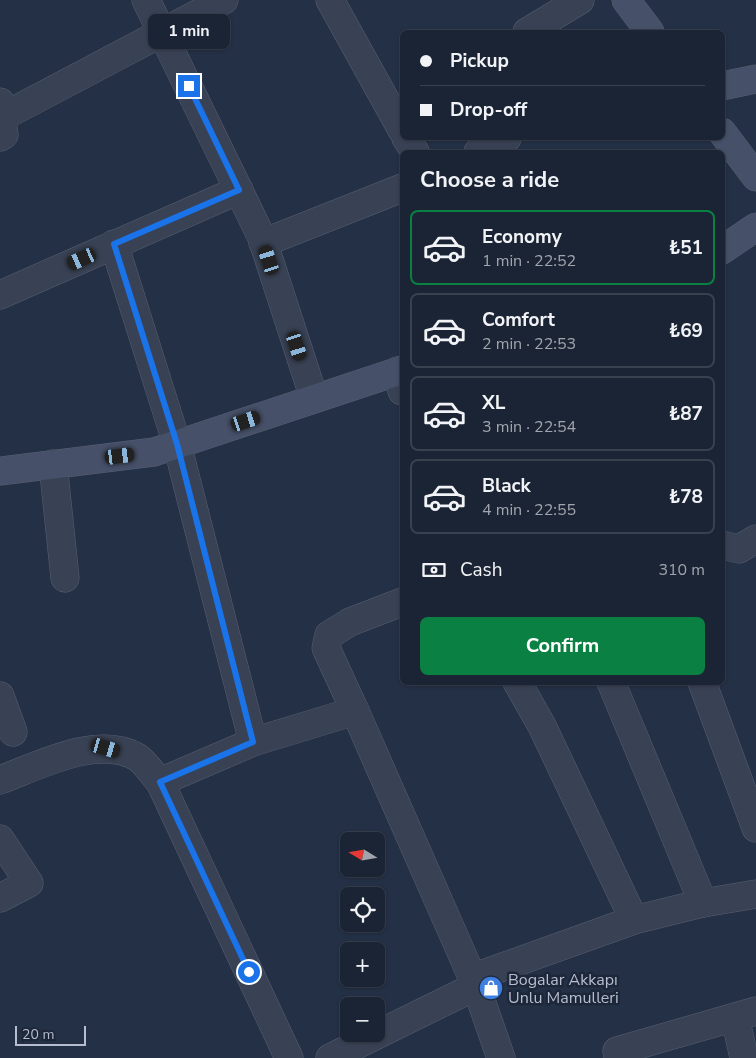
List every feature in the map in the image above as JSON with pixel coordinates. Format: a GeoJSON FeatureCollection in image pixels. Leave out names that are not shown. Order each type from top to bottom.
{"type":"FeatureCollection","features":[{"type":"Feature","properties":{"kind":"main road"},"geometry":{"type":"LineString","coordinates":[[626,0],[648,30]]}},
{"type":"Feature","properties":{"kind":"main road"},"geometry":{"type":"LineString","coordinates":[[725,85],[756,79]]}},
{"type":"Feature","properties":{"kind":"main road"},"geometry":{"type":"LineString","coordinates":[[725,136],[756,177]]}},
{"type":"Feature","properties":{"kind":"main road"},"geometry":{"type":"LineString","coordinates":[[725,248],[756,227]]}},
{"type":"Feature","properties":{"kind":"main road"},"geometry":{"type":"LineString","coordinates":[[0,471],[154,452],[314,398],[400,377]]}},
{"type":"Feature","properties":{"kind":"street"},"geometry":{"type":"LineString","coordinates":[[146,0],[263,243],[314,398]]}},
{"type":"Feature","properties":{"kind":"street"},"geometry":{"type":"LineString","coordinates":[[1,119],[164,34],[224,0]]}},
{"type":"Feature","properties":{"kind":"street"},"geometry":{"type":"LineString","coordinates":[[330,0],[400,126]]}},
{"type":"Feature","properties":{"kind":"street"},"geometry":{"type":"LineString","coordinates":[[530,30],[580,0]]}},
{"type":"Feature","properties":{"kind":"street"},"geometry":{"type":"LineString","coordinates":[[482,150],[503,140]]}},
{"type":"Feature","properties":{"kind":"street"},"geometry":{"type":"LineString","coordinates":[[263,243],[400,189]]}},
{"type":"Feature","properties":{"kind":"street"},"geometry":{"type":"LineString","coordinates":[[0,295],[239,190]]}},
{"type":"Feature","properties":{"kind":"street"},"geometry":{"type":"LineString","coordinates":[[114,244],[177,444],[253,742]]}},
{"type":"Feature","properties":{"kind":"street"},"geometry":{"type":"LineString","coordinates":[[53,464],[65,578]]}},
{"type":"Feature","properties":{"kind":"street"},"geometry":{"type":"LineString","coordinates":[[725,547],[739,549],[756,538]]}},
{"type":"Feature","properties":{"kind":"street"},"geometry":{"type":"LineString","coordinates":[[400,603],[350,622],[329,635],[326,648],[474,982],[501,1058]]}},
{"type":"Feature","properties":{"kind":"street"},"geometry":{"type":"LineString","coordinates":[[519,685],[542,726],[634,920]]}},
{"type":"Feature","properties":{"kind":"street"},"geometry":{"type":"LineString","coordinates":[[612,685],[703,903]]}},
{"type":"Feature","properties":{"kind":"street"},"geometry":{"type":"LineString","coordinates":[[703,685],[756,828]]}},
{"type":"Feature","properties":{"kind":"street"},"geometry":{"type":"LineString","coordinates":[[0,696],[13,732]]}},
{"type":"Feature","properties":{"kind":"street"},"geometry":{"type":"LineString","coordinates":[[160,782],[253,742],[355,711]]}},
{"type":"Feature","properties":{"kind":"street"},"geometry":{"type":"LineString","coordinates":[[0,780],[78,751],[106,748],[137,757],[160,782],[289,1058]]}},
{"type":"Feature","properties":{"kind":"street"},"geometry":{"type":"LineString","coordinates":[[0,839],[29,883],[0,898]]}},
{"type":"Feature","properties":{"kind":"street"},"geometry":{"type":"LineString","coordinates":[[330,1058],[474,982],[634,920],[703,903],[756,894]]}},
{"type":"Feature","properties":{"kind":"street"},"geometry":{"type":"LineString","coordinates":[[618,1058],[617,1051],[746,1014],[744,1058]]}},
{"type":"Feature","properties":{"kind":"place","name":"Bogalar Akkapı Unlu Mamulleri"},"geometry":{"type":"Point","coordinates":[491,988]}},
{"type":"Feature","properties":{"kind":"route"},"geometry":{"type":"LineString","coordinates":[[189,86],[239,190],[114,244],[177,444],[253,742],[160,782],[249,972]]}}]}
